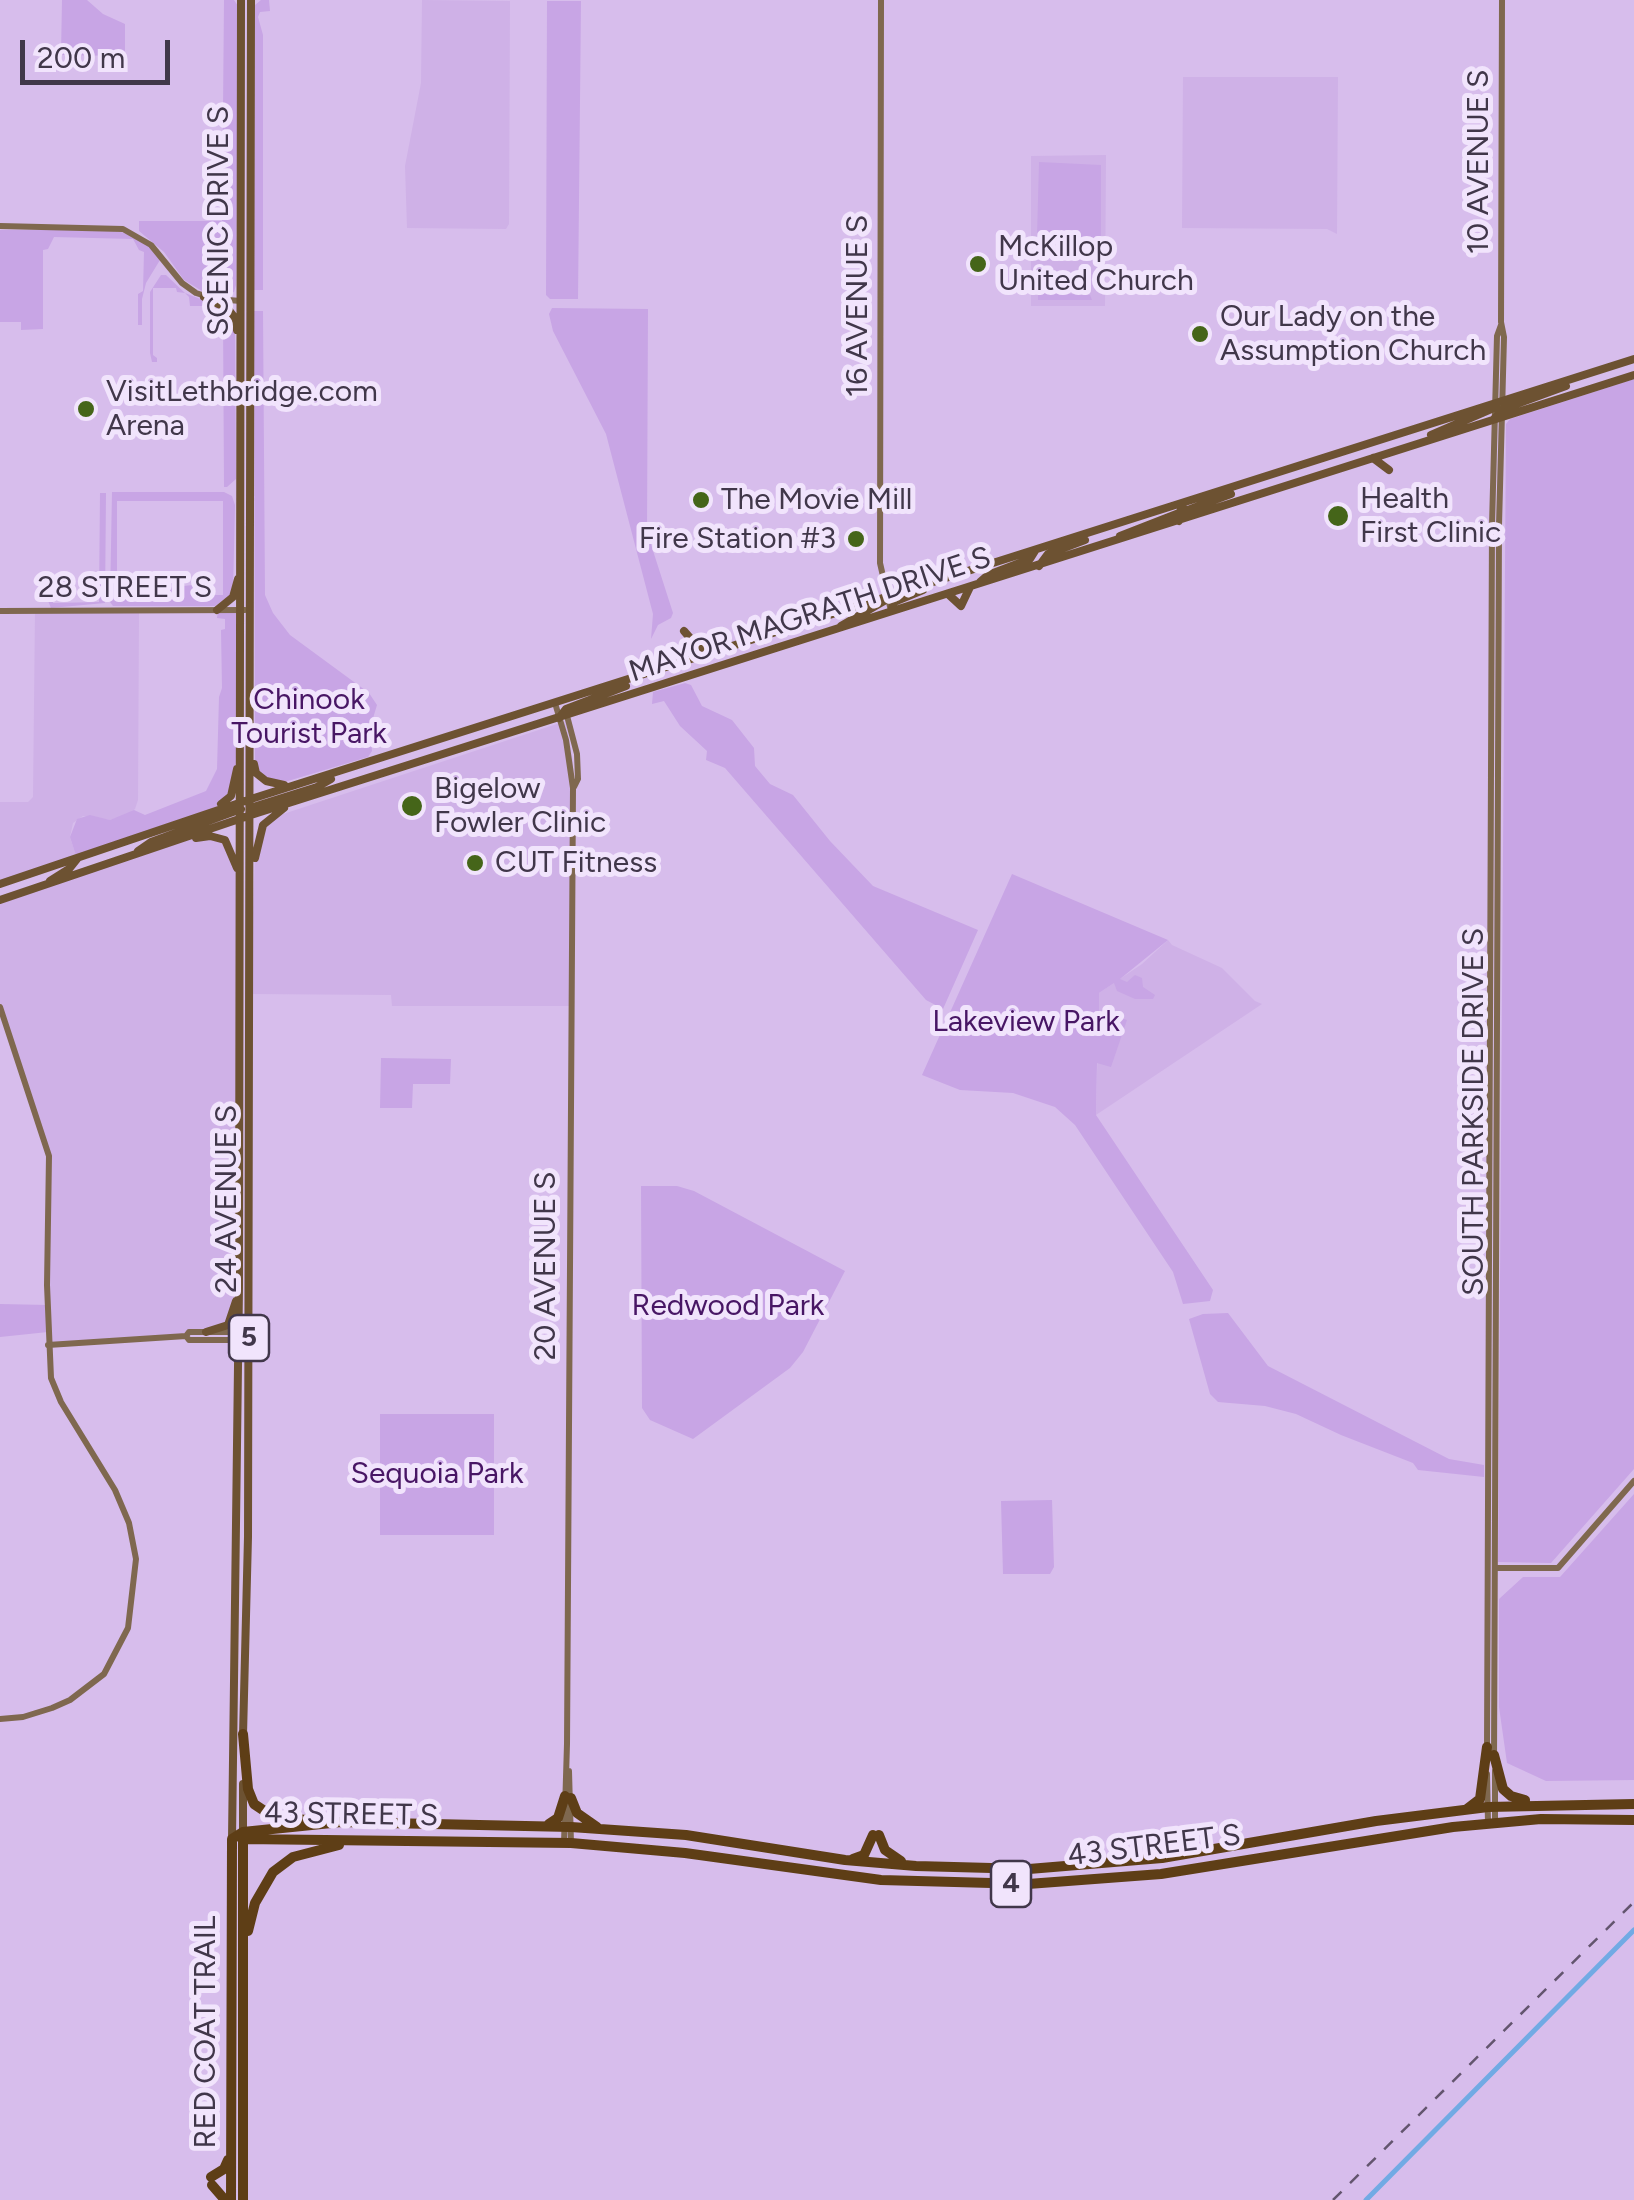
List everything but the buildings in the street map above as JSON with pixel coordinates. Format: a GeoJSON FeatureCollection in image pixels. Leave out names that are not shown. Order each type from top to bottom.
{"type":"FeatureCollection","features":[{"type":"Feature","properties":{"kind":"highway"},"geometry":{"type":"LineString","coordinates":[[243,1734],[250,1796],[260,1810],[281,1818],[341,1822]]}},
{"type":"Feature","properties":{"kind":"highway"},"geometry":{"type":"LineString","coordinates":[[1491,1751],[1500,1784],[1508,1793],[1520,1800],[1550,1804]]}},
{"type":"Feature","properties":{"kind":"highway"},"geometry":{"type":"LineString","coordinates":[[1465,1810],[1480,1798],[1491,1751]]}},
{"type":"Feature","properties":{"kind":"highway"},"geometry":{"type":"LineString","coordinates":[[545,1826],[558,1818],[568,1797]]}},
{"type":"Feature","properties":{"kind":"highway"},"geometry":{"type":"LineString","coordinates":[[568,1797],[577,1813],[603,1829]]}},
{"type":"Feature","properties":{"kind":"highway","name":"43 STREET S"},"geometry":{"type":"LineString","coordinates":[[240,1836],[341,1822],[568,1826],[686,1835],[844,1860],[916,1866],[1043,1868],[1224,1850],[1376,1821],[1492,1806],[1634,1804]]}},
{"type":"Feature","properties":{"kind":"highway","name":"43 STREET S"},"geometry":{"type":"LineString","coordinates":[[240,1836],[567,1843],[684,1853],[881,1880],[1028,1884],[1161,1874],[1379,1836],[1492,1823],[1634,1820]]}},
{"type":"Feature","properties":{"kind":"highway"},"geometry":{"type":"LineString","coordinates":[[243,1961],[255,1903],[267,1880],[283,1864],[317,1848],[390,1840],[397,1824]]}},
{"type":"Feature","properties":{"kind":"highway"},"geometry":{"type":"LineString","coordinates":[[844,1860],[864,1855],[876,1835],[889,1854],[916,1866]]}},
{"type":"Feature","properties":{"kind":"highway"},"geometry":{"type":"LineString","coordinates":[[240,1836],[243,1961]]}},
{"type":"Feature","properties":{"kind":"highway","name":"RED COAT TRAIL"},"geometry":{"type":"LineString","coordinates":[[228,2200],[232,1864],[240,1836]]}},
{"type":"Feature","properties":{"kind":"highway","name":"RED COAT TRAIL"},"geometry":{"type":"LineString","coordinates":[[242,2200],[243,1961]]}},
{"type":"Feature","properties":{"kind":"highway"},"geometry":{"type":"LineString","coordinates":[[228,2200],[211,2181],[224,2168],[231,2149]]}},
{"type":"Feature","properties":{"kind":"main road","name":"SCENIC DRIVE S"},"geometry":{"type":"LineString","coordinates":[[242,0],[246,610],[251,740],[246,809]]}},
{"type":"Feature","properties":{"kind":"main road","name":"SCENIC DRIVE S"},"geometry":{"type":"LineString","coordinates":[[246,809],[241,715],[246,610],[240,402],[246,301],[251,0]]}},
{"type":"Feature","properties":{"kind":"main road"},"geometry":{"type":"LineString","coordinates":[[204,297],[228,310],[234,318],[240,402]]}},
{"type":"Feature","properties":{"kind":"main road","name":"MAYOR MAGRATH DRIVE S"},"geometry":{"type":"LineString","coordinates":[[0,900],[176,841],[346,770],[1039,566],[1416,444],[1634,359]]}},
{"type":"Feature","properties":{"kind":"main road","name":"MAYOR MAGRATH DRIVE S"},"geometry":{"type":"LineString","coordinates":[[0,885],[173,825],[335,788],[562,709],[649,673],[1276,474],[1634,375]]}},
{"type":"Feature","properties":{"kind":"main road"},"geometry":{"type":"LineString","coordinates":[[1373,458],[1389,470],[1392,452]]}},
{"type":"Feature","properties":{"kind":"main road"},"geometry":{"type":"LineString","coordinates":[[1179,521],[1186,511],[1276,474]]}},
{"type":"Feature","properties":{"kind":"main road"},"geometry":{"type":"LineString","coordinates":[[1112,542],[1124,533],[1179,513],[1186,503]]}},
{"type":"Feature","properties":{"kind":"main road"},"geometry":{"type":"LineString","coordinates":[[1039,566],[1048,554],[1106,528]]}},
{"type":"Feature","properties":{"kind":"main road"},"geometry":{"type":"LineString","coordinates":[[948,594],[961,606],[972,587],[988,575],[1030,559],[1035,550]]}},
{"type":"Feature","properties":{"kind":"main road"},"geometry":{"type":"LineString","coordinates":[[217,610],[234,595],[242,565]]}},
{"type":"Feature","properties":{"kind":"main road"},"geometry":{"type":"LineString","coordinates":[[891,611],[894,602],[939,581]]}},
{"type":"Feature","properties":{"kind":"main road"},"geometry":{"type":"LineString","coordinates":[[838,628],[887,597]]}},
{"type":"Feature","properties":{"kind":"main road"},"geometry":{"type":"LineString","coordinates":[[684,631],[698,647],[731,647]]}},
{"type":"Feature","properties":{"kind":"main road"},"geometry":{"type":"LineString","coordinates":[[173,825],[230,799],[237,774],[241,715]]}},
{"type":"Feature","properties":{"kind":"main road"},"geometry":{"type":"LineString","coordinates":[[251,740],[256,773],[272,785],[334,774]]}},
{"type":"Feature","properties":{"kind":"main road"},"geometry":{"type":"LineString","coordinates":[[129,858],[151,842],[317,787],[346,770]]}},
{"type":"Feature","properties":{"kind":"main road"},"geometry":{"type":"LineString","coordinates":[[250,942],[256,846],[263,825],[286,807],[335,788]]}},
{"type":"Feature","properties":{"kind":"main road","name":"24 AVENUE S"},"geometry":{"type":"LineString","coordinates":[[240,1836],[247,1636],[244,1336],[240,1287],[240,877],[246,809]]}},
{"type":"Feature","properties":{"kind":"main road","name":"24 AVENUE S"},"geometry":{"type":"LineString","coordinates":[[240,1836],[250,942],[246,809]]}},
{"type":"Feature","properties":{"kind":"main road"},"geometry":{"type":"LineString","coordinates":[[176,841],[210,836],[225,840],[240,877]]}},
{"type":"Feature","properties":{"kind":"main road"},"geometry":{"type":"LineString","coordinates":[[40,887],[69,869],[77,859]]}},
{"type":"Feature","properties":{"kind":"main road"},"geometry":{"type":"LineString","coordinates":[[0,885],[35,872]]}},
{"type":"Feature","properties":{"kind":"main road"},"geometry":{"type":"LineString","coordinates":[[206,1332],[228,1325],[240,1287]]}},
{"type":"Feature","properties":{"kind":"street","name":"16 AVENUE S"},"geometry":{"type":"LineString","coordinates":[[881,0],[880,563],[891,611]]}},
{"type":"Feature","properties":{"kind":"street","name":"10 AVENUE S"},"geometry":{"type":"LineString","coordinates":[[1498,410],[1502,0]]}},
{"type":"Feature","properties":{"kind":"street"},"geometry":{"type":"LineString","coordinates":[[0,226],[112,227],[131,232],[161,254],[182,284],[204,297],[246,301]]}},
{"type":"Feature","properties":{"kind":"street","name":"SOUTH PARKSIDE DRIVE S"},"geometry":{"type":"LineString","coordinates":[[1492,1823],[1498,410]]}},
{"type":"Feature","properties":{"kind":"street","name":"28 STREET S"},"geometry":{"type":"LineString","coordinates":[[0,611],[246,610]]}},
{"type":"Feature","properties":{"kind":"street","name":"20 AVENUE S"},"geometry":{"type":"LineString","coordinates":[[562,709],[573,788],[567,1843]]}},
{"type":"Feature","properties":{"kind":"street"},"geometry":{"type":"LineString","coordinates":[[0,1007],[49,1156],[51,1378],[61,1402],[115,1490],[129,1523],[136,1560],[128,1628],[104,1674],[70,1700],[52,1708],[0,1719]]}},
{"type":"Feature","properties":{"kind":"street"},"geometry":{"type":"LineString","coordinates":[[48,1344],[186,1336],[189,1332],[244,1336]]}},
{"type":"Feature","properties":{"kind":"street"},"geometry":{"type":"LineString","coordinates":[[186,1336],[190,1340],[244,1336]]}},
{"type":"Feature","properties":{"kind":"street"},"geometry":{"type":"LineString","coordinates":[[1492,1568],[1548,1570],[1563,1564],[1634,1482]]}},
{"type":"Feature","properties":{"kind":"street","name":"SOUTH PARKSIDE DRIVE S"},"geometry":{"type":"LineString","coordinates":[[1491,1751],[1495,1594],[1492,1568]]}},
{"type":"Feature","properties":{"kind":"street"},"geometry":{"type":"LineString","coordinates":[[1495,1594],[1500,1577],[1515,1569]]}},
{"type":"Feature","properties":{"kind":"shaded area"},"geometry":{"type":"Polygon","coordinates":[[[422,0],[510,1],[506,229],[407,228],[405,166],[421,83],[422,0]]]}},
{"type":"Feature","properties":{"kind":"shaded area"},"geometry":{"type":"Polygon","coordinates":[[[1183,77],[1338,77],[1337,234],[1327,229],[1182,228],[1183,77]]]}},
{"type":"Feature","properties":{"kind":"shaded area"},"geometry":{"type":"Polygon","coordinates":[[[1106,155],[1105,306],[1031,306],[1031,156],[1106,155]]]}},
{"type":"Feature","properties":{"kind":"shaded area"},"geometry":{"type":"Polygon","coordinates":[[[35,611],[139,612],[138,800],[127,815],[110,820],[83,816],[73,823],[70,837],[77,859],[0,884],[0,802],[28,802],[33,797],[35,611]]]}},
{"type":"Feature","properties":{"kind":"shaded area"},"geometry":{"type":"Polygon","coordinates":[[[566,721],[573,762],[572,1006],[392,1006],[391,995],[250,994],[255,857],[268,819],[566,721]]]}},
{"type":"Feature","properties":{"kind":"shaded area"},"geometry":{"type":"Polygon","coordinates":[[[214,836],[230,846],[240,877],[239,1287],[228,1325],[206,1332],[48,1345],[49,1157],[0,1005],[0,900],[176,841],[214,836]]]}},
{"type":"Feature","properties":{"kind":"shaded area"},"geometry":{"type":"Polygon","coordinates":[[[1168,940],[1222,968],[1262,1004],[1096,1115],[1099,993],[1142,964],[1168,940]]]}},
{"type":"Feature","properties":{"kind":"green space"},"geometry":{"type":"Polygon","coordinates":[[[62,0],[87,0],[103,14],[125,24],[125,56],[61,55],[62,0]]]}},
{"type":"Feature","properties":{"kind":"green space"},"geometry":{"type":"Polygon","coordinates":[[[224,0],[234,0],[238,6],[236,285],[234,292],[218,295],[184,280],[164,252],[139,231],[139,221],[222,221],[224,0]]]}},
{"type":"Feature","properties":{"kind":"green space"},"geometry":{"type":"Polygon","coordinates":[[[269,0],[270,11],[260,12],[258,17],[263,35],[263,290],[254,290],[255,5],[269,0]]]}},
{"type":"Feature","properties":{"kind":"green space"},"geometry":{"type":"Polygon","coordinates":[[[547,1],[581,1],[578,299],[550,299],[546,295],[547,1]]]}},
{"type":"Feature","properties":{"kind":"green space"},"geometry":{"type":"Polygon","coordinates":[[[1039,162],[1101,165],[1101,249],[1059,252],[1059,239],[1037,236],[1039,162]]]}},
{"type":"Feature","properties":{"kind":"green space"},"geometry":{"type":"Polygon","coordinates":[[[0,230],[106,230],[127,233],[152,248],[160,260],[146,283],[142,325],[138,325],[138,294],[143,291],[144,252],[133,239],[54,237],[48,249],[43,250],[43,329],[21,330],[21,322],[0,322],[0,230]]]}},
{"type":"Feature","properties":{"kind":"green space"},"geometry":{"type":"Polygon","coordinates":[[[1038,272],[1046,272],[1046,282],[1073,282],[1076,287],[1068,288],[1068,294],[1090,295],[1092,300],[1038,300],[1038,272]]]}},
{"type":"Feature","properties":{"kind":"green space"},"geometry":{"type":"Polygon","coordinates":[[[161,275],[185,293],[177,292],[176,288],[153,288],[153,355],[157,362],[152,362],[150,292],[161,275]]]}},
{"type":"Feature","properties":{"kind":"green space"},"geometry":{"type":"Polygon","coordinates":[[[185,293],[221,307],[229,313],[235,330],[236,479],[227,487],[223,314],[215,306],[190,306],[185,293]]]}},
{"type":"Feature","properties":{"kind":"green space"},"geometry":{"type":"Polygon","coordinates":[[[552,308],[648,309],[647,532],[673,613],[658,625],[651,639],[653,614],[606,434],[553,331],[549,314],[552,308]]]}},
{"type":"Feature","properties":{"kind":"green space","name":"Chinook Tourist Park"},"geometry":{"type":"Polygon","coordinates":[[[254,311],[263,311],[265,595],[290,635],[369,693],[377,705],[368,757],[278,784],[261,775],[255,763],[254,311]]]}},
{"type":"Feature","properties":{"kind":"green space"},"geometry":{"type":"Polygon","coordinates":[[[1634,379],[1634,1469],[1551,1563],[1498,1562],[1506,424],[1510,419],[1634,379]]]}},
{"type":"Feature","properties":{"kind":"green space"},"geometry":{"type":"Polygon","coordinates":[[[112,492],[224,492],[232,496],[233,593],[215,606],[113,606],[112,492]],[[117,501],[117,595],[147,596],[148,585],[193,585],[193,595],[223,595],[223,501],[117,501]]]}},
{"type":"Feature","properties":{"kind":"green space"},"geometry":{"type":"Polygon","coordinates":[[[100,493],[106,493],[105,603],[51,608],[46,596],[53,596],[53,603],[99,602],[100,493]]]}},
{"type":"Feature","properties":{"kind":"green space"},"geometry":{"type":"Polygon","coordinates":[[[218,610],[242,610],[237,773],[227,802],[77,859],[70,837],[77,819],[90,815],[110,820],[134,810],[145,815],[206,791],[217,769],[221,630],[225,629],[225,619],[217,618],[218,610]]]}},
{"type":"Feature","properties":{"kind":"green space"},"geometry":{"type":"Polygon","coordinates":[[[685,683],[691,685],[702,706],[732,720],[754,748],[755,766],[770,784],[793,795],[873,886],[978,930],[943,1009],[926,1000],[725,768],[706,760],[707,751],[680,726],[664,701],[652,704],[653,692],[685,683]]]}},
{"type":"Feature","properties":{"kind":"green space","name":"Lakeview Park"},"geometry":{"type":"Polygon","coordinates":[[[1012,874],[1168,940],[1120,979],[1127,982],[1135,975],[1142,978],[1143,987],[1155,995],[1153,999],[1135,999],[1117,991],[1114,983],[1099,993],[1099,1011],[1127,1020],[1111,1067],[1097,1063],[1096,1115],[1213,1290],[1210,1301],[1183,1304],[1173,1272],[1075,1125],[1055,1107],[1013,1093],[960,1090],[922,1075],[1012,874]]]}},
{"type":"Feature","properties":{"kind":"green space"},"geometry":{"type":"Polygon","coordinates":[[[381,1058],[451,1059],[450,1084],[413,1084],[412,1108],[380,1108],[381,1058]]]}},
{"type":"Feature","properties":{"kind":"green space","name":"Redwood Park"},"geometry":{"type":"Polygon","coordinates":[[[641,1186],[677,1186],[694,1191],[845,1271],[803,1352],[790,1368],[693,1439],[650,1420],[642,1408],[641,1186]]]}},
{"type":"Feature","properties":{"kind":"green space"},"geometry":{"type":"Polygon","coordinates":[[[0,1304],[48,1305],[48,1332],[0,1337],[0,1304]]]}},
{"type":"Feature","properties":{"kind":"green space"},"geometry":{"type":"Polygon","coordinates":[[[1228,1313],[1268,1366],[1449,1459],[1484,1465],[1484,1477],[1418,1470],[1413,1463],[1296,1414],[1265,1406],[1218,1402],[1210,1394],[1189,1319],[1228,1313]]]}},
{"type":"Feature","properties":{"kind":"green space","name":"Sequoia Park"},"geometry":{"type":"Polygon","coordinates":[[[380,1414],[494,1414],[494,1535],[380,1535],[380,1414]]]}},
{"type":"Feature","properties":{"kind":"green space"},"geometry":{"type":"Polygon","coordinates":[[[1634,1494],[1634,1780],[1546,1781],[1507,1763],[1499,1707],[1499,1599],[1523,1577],[1560,1577],[1634,1494]]]}},
{"type":"Feature","properties":{"kind":"green space"},"geometry":{"type":"Polygon","coordinates":[[[1052,1500],[1054,1567],[1050,1574],[1003,1574],[1001,1501],[1052,1500]]]}},
{"type":"Feature","properties":{"kind":"waterway"},"geometry":{"type":"LineString","coordinates":[[1366,2200],[1634,1930]]}},
{"type":"Feature","properties":{"kind":"railway"},"geometry":{"type":"LineString","coordinates":[[1333,2200],[1634,1902]]}},
{"type":"Feature","properties":{"kind":"place","name":"McKillop United Church"},"geometry":{"type":"Point","coordinates":[978,264]}},
{"type":"Feature","properties":{"kind":"place","name":"Our Lady on the Assumption Church"},"geometry":{"type":"Point","coordinates":[1200,334]}},
{"type":"Feature","properties":{"kind":"place","name":"VisitLethbridge.com Arena"},"geometry":{"type":"Point","coordinates":[86,409]}},
{"type":"Feature","properties":{"kind":"place","name":"The Movie Mill"},"geometry":{"type":"Point","coordinates":[701,500]}},
{"type":"Feature","properties":{"kind":"place","name":"Health First Clinic"},"geometry":{"type":"Point","coordinates":[1338,516]}},
{"type":"Feature","properties":{"kind":"place","name":"Fire Station #3"},"geometry":{"type":"Point","coordinates":[856,539]}},
{"type":"Feature","properties":{"kind":"place","name":"Bigelow Fowler Clinic"},"geometry":{"type":"Point","coordinates":[412,806]}},
{"type":"Feature","properties":{"kind":"place","name":"CUT Fitness"},"geometry":{"type":"Point","coordinates":[475,863]}}]}
